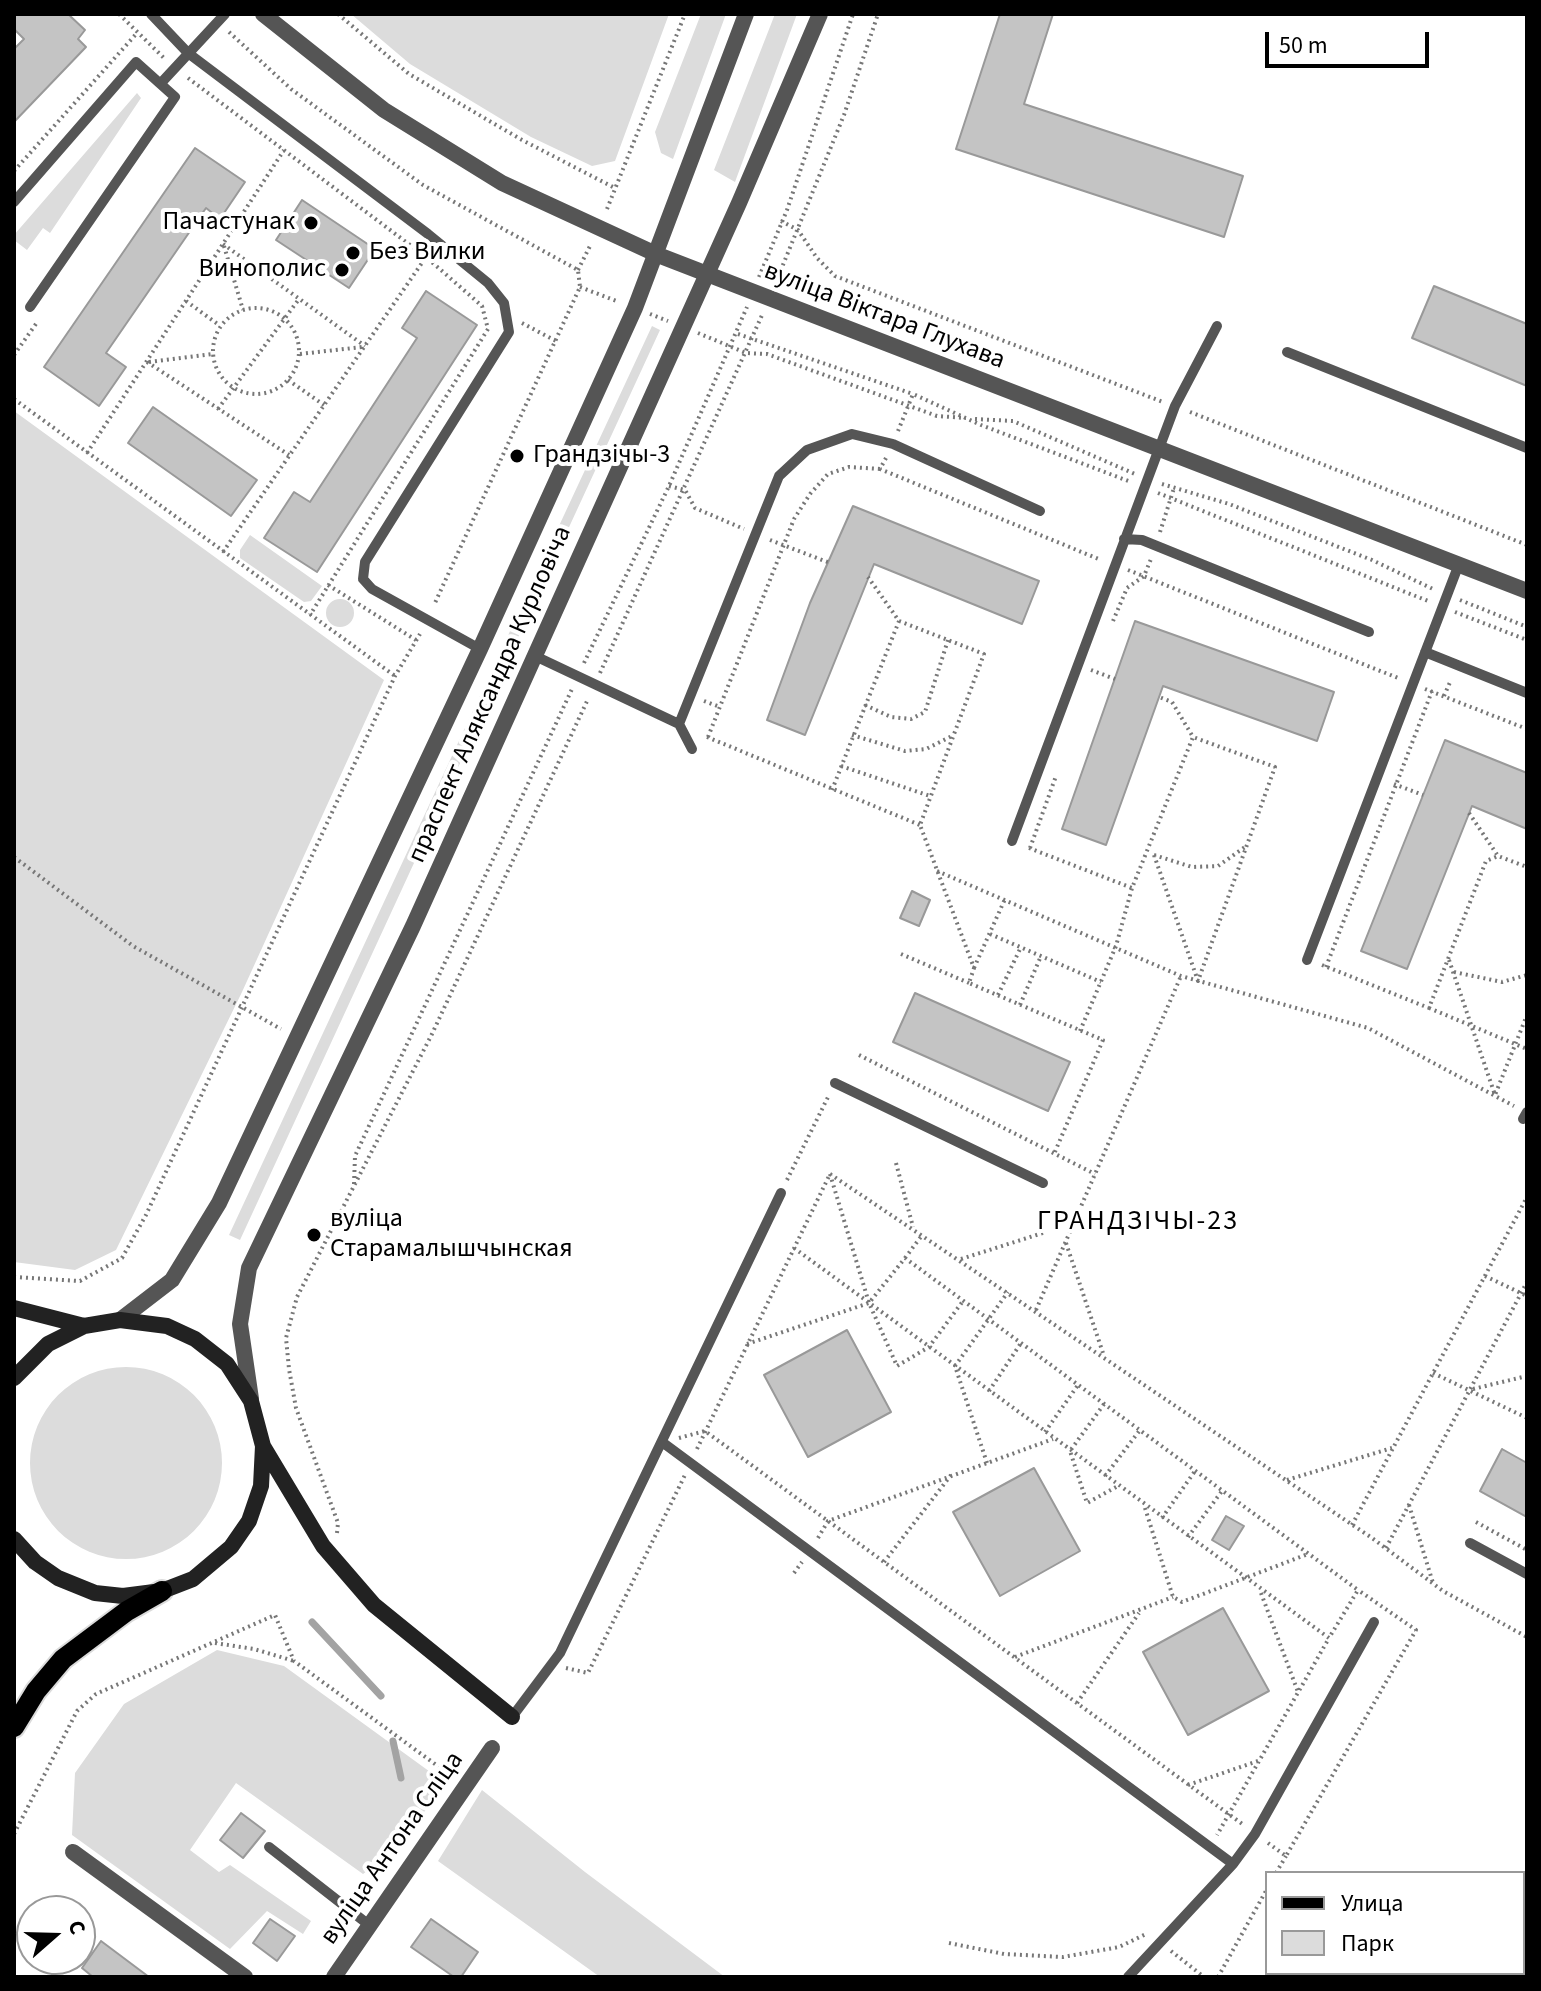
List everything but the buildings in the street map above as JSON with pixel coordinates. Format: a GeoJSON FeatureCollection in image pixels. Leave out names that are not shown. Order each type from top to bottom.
{"type":"FeatureCollection","features":[{"type":"Feature","properties":{"kind":"main road"},"geometry":{"type":"LineString","coordinates":[[14,1308],[84,1326]]}},
{"type":"Feature","properties":{"kind":"main road"},"geometry":{"type":"LineString","coordinates":[[14,1378],[48,1344],[84,1326],[120,1320],[167,1326],[195,1339],[227,1364],[251,1401],[263,1446],[323,1546],[374,1605],[512,1717]]}},
{"type":"Feature","properties":{"kind":"main road"},"geometry":{"type":"LineString","coordinates":[[14,1727],[36,1691],[63,1659],[127,1611],[162,1591],[193,1579],[231,1547],[249,1521],[261,1486],[263,1446]]}},
{"type":"Feature","properties":{"kind":"main road"},"geometry":{"type":"LineString","coordinates":[[14,1539],[35,1562],[58,1578],[95,1593],[123,1596],[162,1591]]}},
{"type":"Feature","properties":{"kind":"street","name":"вуліца Віктара Глухава"},"geometry":{"type":"LineString","coordinates":[[263,14],[384,110],[502,183],[658,255],[1527,591]]}},
{"type":"Feature","properties":{"kind":"street","name":"праспект Аляксандра Курловіча"},"geometry":{"type":"LineString","coordinates":[[120,1320],[172,1280],[197,1244],[297,1038],[480,649],[635,308],[658,255],[746,14]]}},
{"type":"Feature","properties":{"kind":"street","name":"праспект Аляксандра Курловіча"},"geometry":{"type":"LineString","coordinates":[[251,1401],[240,1324],[249,1268],[413,926],[706,276],[820,14]]}},
{"type":"Feature","properties":{"kind":"street","name":"вуліца Антона Сліца"},"geometry":{"type":"LineString","coordinates":[[334,1977],[492,1748]]}},
{"type":"Feature","properties":{"kind":"street"},"geometry":{"type":"LineString","coordinates":[[73,1852],[245,1977]]}},
{"type":"Feature","properties":{"kind":"lane"},"geometry":{"type":"LineString","coordinates":[[151,14],[188,53],[428,234],[488,283],[504,303],[509,332],[365,562],[363,579],[372,589],[480,649]]}},
{"type":"Feature","properties":{"kind":"lane"},"geometry":{"type":"LineString","coordinates":[[161,83],[225,14]]}},
{"type":"Feature","properties":{"kind":"lane"},"geometry":{"type":"LineString","coordinates":[[14,202],[136,62],[175,97],[30,307]]}},
{"type":"Feature","properties":{"kind":"lane"},"geometry":{"type":"LineString","coordinates":[[1012,841],[1175,406],[1217,326]]}},
{"type":"Feature","properties":{"kind":"lane"},"geometry":{"type":"LineString","coordinates":[[1287,352],[1527,448]]}},
{"type":"Feature","properties":{"kind":"lane"},"geometry":{"type":"LineString","coordinates":[[679,724],[779,476],[807,450],[852,434],[893,444],[1040,511]]}},
{"type":"Feature","properties":{"kind":"lane"},"geometry":{"type":"LineString","coordinates":[[1124,539],[1142,540],[1369,632]]}},
{"type":"Feature","properties":{"kind":"lane"},"geometry":{"type":"LineString","coordinates":[[1307,960],[1459,564]]}},
{"type":"Feature","properties":{"kind":"lane"},"geometry":{"type":"LineString","coordinates":[[1425,652],[1527,693]]}},
{"type":"Feature","properties":{"kind":"lane"},"geometry":{"type":"LineString","coordinates":[[535,656],[679,724],[692,749]]}},
{"type":"Feature","properties":{"kind":"lane"},"geometry":{"type":"LineString","coordinates":[[835,1083],[1043,1183]]}},
{"type":"Feature","properties":{"kind":"lane"},"geometry":{"type":"LineString","coordinates":[[512,1717],[560,1653],[781,1193]]}},
{"type":"Feature","properties":{"kind":"lane"},"geometry":{"type":"LineString","coordinates":[[662,1442],[1233,1864]]}},
{"type":"Feature","properties":{"kind":"lane"},"geometry":{"type":"LineString","coordinates":[[1470,1543],[1527,1574]]}},
{"type":"Feature","properties":{"kind":"lane"},"geometry":{"type":"LineString","coordinates":[[1128,1977],[1233,1864],[1255,1834],[1374,1622]]}},
{"type":"Feature","properties":{"kind":"lane"},"geometry":{"type":"LineString","coordinates":[[269,1847],[369,1925]]}},
{"type":"Feature","properties":{"kind":"path"},"geometry":{"type":"LineString","coordinates":[[119,14],[174,68],[426,257],[482,306],[488,329],[310,615]]}},
{"type":"Feature","properties":{"kind":"path"},"geometry":{"type":"LineString","coordinates":[[338,14],[409,74],[522,140],[615,188]]}},
{"type":"Feature","properties":{"kind":"path"},"geometry":{"type":"LineString","coordinates":[[607,209],[685,14]]}},
{"type":"Feature","properties":{"kind":"path"},"geometry":{"type":"LineString","coordinates":[[853,14],[781,221],[798,230],[817,258],[835,276],[1527,545]]}},
{"type":"Feature","properties":{"kind":"path"},"geometry":{"type":"LineString","coordinates":[[798,230],[844,115],[878,14]]}},
{"type":"Feature","properties":{"kind":"path"},"geometry":{"type":"LineString","coordinates":[[226,29],[291,89],[423,185],[578,270]]}},
{"type":"Feature","properties":{"kind":"path"},"geometry":{"type":"LineString","coordinates":[[14,171],[137,33]]}},
{"type":"Feature","properties":{"kind":"path"},"geometry":{"type":"LineString","coordinates":[[87,453],[284,150]]}},
{"type":"Feature","properties":{"kind":"path"},"geometry":{"type":"LineString","coordinates":[[14,1277],[80,1281],[122,1258],[243,1008],[395,676],[427,621],[580,287],[578,270],[592,242]]}},
{"type":"Feature","properties":{"kind":"path"},"geometry":{"type":"LineString","coordinates":[[223,244],[365,346]]}},
{"type":"Feature","properties":{"kind":"path"},"geometry":{"type":"LineString","coordinates":[[223,244],[243,310]]}},
{"type":"Feature","properties":{"kind":"path"},"geometry":{"type":"LineString","coordinates":[[223,552],[426,257]]}},
{"type":"Feature","properties":{"kind":"path"},"geometry":{"type":"LineString","coordinates":[[580,287],[746,353],[767,354],[937,416],[1013,421],[1147,484],[1527,640]]}},
{"type":"Feature","properties":{"kind":"path"},"geometry":{"type":"LineString","coordinates":[[218,409],[299,299]]}},
{"type":"Feature","properties":{"kind":"path"},"geometry":{"type":"LineString","coordinates":[[186,301],[220,326]]}},
{"type":"Feature","properties":{"kind":"path"},"geometry":{"type":"LineString","coordinates":[[243,310],[270,310],[284,319],[298,340],[299,354],[288,380],[263,394],[249,394],[233,388],[216,368],[212,354],[220,326],[243,310]]}},
{"type":"Feature","properties":{"kind":"path"},"geometry":{"type":"LineString","coordinates":[[737,334],[913,394]]}},
{"type":"Feature","properties":{"kind":"path"},"geometry":{"type":"LineString","coordinates":[[299,354],[365,346]]}},
{"type":"Feature","properties":{"kind":"path"},"geometry":{"type":"LineString","coordinates":[[354,1187],[355,1156],[669,486],[730,347]]}},
{"type":"Feature","properties":{"kind":"path"},"geometry":{"type":"LineString","coordinates":[[337,1536],[338,1523],[296,1408],[286,1338],[297,1297],[432,1034],[746,353]]}},
{"type":"Feature","properties":{"kind":"path"},"geometry":{"type":"LineString","coordinates":[[147,362],[212,354]]}},
{"type":"Feature","properties":{"kind":"path"},"geometry":{"type":"LineString","coordinates":[[147,362],[289,455]]}},
{"type":"Feature","properties":{"kind":"path"},"geometry":{"type":"LineString","coordinates":[[288,380],[324,405]]}},
{"type":"Feature","properties":{"kind":"path"},"geometry":{"type":"LineString","coordinates":[[14,399],[395,676]]}},
{"type":"Feature","properties":{"kind":"path"},"geometry":{"type":"LineString","coordinates":[[973,419],[981,425],[1147,484],[1229,504],[1372,560],[1527,627]]}},
{"type":"Feature","properties":{"kind":"path"},"geometry":{"type":"LineString","coordinates":[[880,469],[849,467],[828,474],[794,519],[708,737],[920,825]]}},
{"type":"Feature","properties":{"kind":"path"},"geometry":{"type":"LineString","coordinates":[[669,486],[685,490],[695,508],[830,563]]}},
{"type":"Feature","properties":{"kind":"path"},"geometry":{"type":"LineString","coordinates":[[1072,549],[1115,566]]}},
{"type":"Feature","properties":{"kind":"path"},"geometry":{"type":"LineString","coordinates":[[1110,630],[1127,588],[1144,576],[1527,729]]}},
{"type":"Feature","properties":{"kind":"path"},"geometry":{"type":"LineString","coordinates":[[868,577],[899,621],[984,654],[920,825],[974,968]]}},
{"type":"Feature","properties":{"kind":"path"},"geometry":{"type":"LineString","coordinates":[[328,585],[416,640]]}},
{"type":"Feature","properties":{"kind":"path"},"geometry":{"type":"LineString","coordinates":[[832,790],[899,621]]}},
{"type":"Feature","properties":{"kind":"path"},"geometry":{"type":"LineString","coordinates":[[865,705],[891,717],[911,719],[925,712],[948,640]]}},
{"type":"Feature","properties":{"kind":"path"},"geometry":{"type":"LineString","coordinates":[[1093,671],[1099,657]]}},
{"type":"Feature","properties":{"kind":"path"},"geometry":{"type":"LineString","coordinates":[[1077,666],[1115,679]]}},
{"type":"Feature","properties":{"kind":"path"},"geometry":{"type":"LineString","coordinates":[[1326,967],[1432,691]]}},
{"type":"Feature","properties":{"kind":"path"},"geometry":{"type":"LineString","coordinates":[[1159,697],[1172,702],[1193,737],[1275,767],[1198,981]]}},
{"type":"Feature","properties":{"kind":"path"},"geometry":{"type":"LineString","coordinates":[[852,735],[905,751],[926,749],[953,735]]}},
{"type":"Feature","properties":{"kind":"path"},"geometry":{"type":"LineString","coordinates":[[1080,1031],[1116,946],[1132,888],[1193,737]]}},
{"type":"Feature","properties":{"kind":"path"},"geometry":{"type":"LineString","coordinates":[[841,766],[930,796]]}},
{"type":"Feature","properties":{"kind":"path"},"geometry":{"type":"LineString","coordinates":[[1030,848],[1056,774]]}},
{"type":"Feature","properties":{"kind":"path"},"geometry":{"type":"LineString","coordinates":[[1377,777],[1423,795]]}},
{"type":"Feature","properties":{"kind":"path"},"geometry":{"type":"LineString","coordinates":[[1469,813],[1498,856],[1527,867]]}},
{"type":"Feature","properties":{"kind":"path"},"geometry":{"type":"LineString","coordinates":[[1012,841],[1132,888]]}},
{"type":"Feature","properties":{"kind":"path"},"geometry":{"type":"LineString","coordinates":[[1147,853],[1192,867],[1218,866],[1247,846]]}},
{"type":"Feature","properties":{"kind":"path"},"geometry":{"type":"LineString","coordinates":[[1154,855],[1198,981]]}},
{"type":"Feature","properties":{"kind":"path"},"geometry":{"type":"LineString","coordinates":[[1429,1008],[1486,861],[1498,856]]}},
{"type":"Feature","properties":{"kind":"path"},"geometry":{"type":"LineString","coordinates":[[14,857],[133,946],[297,1038]]}},
{"type":"Feature","properties":{"kind":"path"},"geometry":{"type":"LineString","coordinates":[[937,871],[1181,976],[1368,1028],[1495,1095],[1525,1115]]}},
{"type":"Feature","properties":{"kind":"path"},"geometry":{"type":"LineString","coordinates":[[969,983],[1005,899]]}},
{"type":"Feature","properties":{"kind":"path"},"geometry":{"type":"LineString","coordinates":[[990,934],[1101,982]]}},
{"type":"Feature","properties":{"kind":"path"},"geometry":{"type":"LineString","coordinates":[[998,995],[1021,947]]}},
{"type":"Feature","properties":{"kind":"path"},"geometry":{"type":"LineString","coordinates":[[901,954],[1103,1040],[1054,1154]]}},
{"type":"Feature","properties":{"kind":"path"},"geometry":{"type":"LineString","coordinates":[[1020,1005],[1041,956]]}},
{"type":"Feature","properties":{"kind":"path"},"geometry":{"type":"LineString","coordinates":[[1448,958],[1495,1095]]}},
{"type":"Feature","properties":{"kind":"path"},"geometry":{"type":"LineString","coordinates":[[1307,960],[1527,1049]]}},
{"type":"Feature","properties":{"kind":"path"},"geometry":{"type":"LineString","coordinates":[[1454,972],[1502,982],[1527,975]]}},
{"type":"Feature","properties":{"kind":"path"},"geometry":{"type":"LineString","coordinates":[[1036,1310],[1181,976]]}},
{"type":"Feature","properties":{"kind":"path"},"geometry":{"type":"LineString","coordinates":[[1495,1095],[1527,1015]]}},
{"type":"Feature","properties":{"kind":"path"},"geometry":{"type":"LineString","coordinates":[[859,1055],[1095,1174]]}},
{"type":"Feature","properties":{"kind":"path"},"geometry":{"type":"LineString","coordinates":[[781,1193],[835,1083]]}},
{"type":"Feature","properties":{"kind":"path"},"geometry":{"type":"LineString","coordinates":[[896,1163],[914,1227]]}},
{"type":"Feature","properties":{"kind":"path"},"geometry":{"type":"LineString","coordinates":[[830,1174],[914,1227],[1287,1480],[1434,1584],[1527,1637]]}},
{"type":"Feature","properties":{"kind":"path"},"geometry":{"type":"LineString","coordinates":[[588,1673],[647,1557],[830,1174]]}},
{"type":"Feature","properties":{"kind":"path"},"geometry":{"type":"LineString","coordinates":[[830,1174],[869,1303],[897,1366],[929,1347],[963,1301]]}},
{"type":"Feature","properties":{"kind":"path"},"geometry":{"type":"LineString","coordinates":[[1352,1525],[1527,1197]]}},
{"type":"Feature","properties":{"kind":"path"},"geometry":{"type":"LineString","coordinates":[[961,1259],[1046,1232]]}},
{"type":"Feature","properties":{"kind":"path"},"geometry":{"type":"LineString","coordinates":[[747,1344],[869,1303],[923,1234]]}},
{"type":"Feature","properties":{"kind":"path"},"geometry":{"type":"LineString","coordinates":[[1066,1241],[1104,1356]]}},
{"type":"Feature","properties":{"kind":"path"},"geometry":{"type":"LineString","coordinates":[[794,1248],[1242,1578],[1329,1638]]}},
{"type":"Feature","properties":{"kind":"path"},"geometry":{"type":"LineString","coordinates":[[905,1258],[1416,1630],[1277,1871]]}},
{"type":"Feature","properties":{"kind":"path"},"geometry":{"type":"LineString","coordinates":[[1485,1276],[1527,1296]]}},
{"type":"Feature","properties":{"kind":"path"},"geometry":{"type":"LineString","coordinates":[[1386,1548],[1527,1282]]}},
{"type":"Feature","properties":{"kind":"path"},"geometry":{"type":"LineString","coordinates":[[955,1366],[1008,1292]]}},
{"type":"Feature","properties":{"kind":"path"},"geometry":{"type":"LineString","coordinates":[[989,1391],[1021,1343]]}},
{"type":"Feature","properties":{"kind":"path"},"geometry":{"type":"LineString","coordinates":[[955,1366],[987,1463]]}},
{"type":"Feature","properties":{"kind":"path"},"geometry":{"type":"LineString","coordinates":[[1433,1373],[1527,1418]]}},
{"type":"Feature","properties":{"kind":"path"},"geometry":{"type":"LineString","coordinates":[[1470,1389],[1527,1376]]}},
{"type":"Feature","properties":{"kind":"path"},"geometry":{"type":"LineString","coordinates":[[1045,1432],[1078,1385]]}},
{"type":"Feature","properties":{"kind":"path"},"geometry":{"type":"LineString","coordinates":[[1070,1451],[1104,1404]]}},
{"type":"Feature","properties":{"kind":"path"},"geometry":{"type":"LineString","coordinates":[[1105,1476],[1140,1430]]}},
{"type":"Feature","properties":{"kind":"path"},"geometry":{"type":"LineString","coordinates":[[705,1431],[1286,1856]]}},
{"type":"Feature","properties":{"kind":"path"},"geometry":{"type":"LineString","coordinates":[[794,1573],[828,1521],[1053,1439]]}},
{"type":"Feature","properties":{"kind":"path"},"geometry":{"type":"LineString","coordinates":[[1287,1480],[1393,1448]]}},
{"type":"Feature","properties":{"kind":"path"},"geometry":{"type":"LineString","coordinates":[[1070,1451],[1087,1503],[1118,1486]]}},
{"type":"Feature","properties":{"kind":"path"},"geometry":{"type":"LineString","coordinates":[[1162,1518],[1195,1471]]}},
{"type":"Feature","properties":{"kind":"path"},"geometry":{"type":"LineString","coordinates":[[884,1562],[953,1473]]}},
{"type":"Feature","properties":{"kind":"path"},"geometry":{"type":"LineString","coordinates":[[1188,1538],[1222,1491]]}},
{"type":"Feature","properties":{"kind":"path"},"geometry":{"type":"LineString","coordinates":[[1144,1505],[1173,1597],[1182,1602],[1308,1554]]}},
{"type":"Feature","properties":{"kind":"path"},"geometry":{"type":"LineString","coordinates":[[1409,1505],[1434,1584]]}},
{"type":"Feature","properties":{"kind":"path"},"geometry":{"type":"LineString","coordinates":[[1476,1522],[1527,1550]]}},
{"type":"Feature","properties":{"kind":"path"},"geometry":{"type":"LineString","coordinates":[[1260,1590],[1298,1692]]}},
{"type":"Feature","properties":{"kind":"path"},"geometry":{"type":"LineString","coordinates":[[1210,1846],[1358,1590]]}},
{"type":"Feature","properties":{"kind":"path"},"geometry":{"type":"LineString","coordinates":[[1014,1657],[1173,1597]]}},
{"type":"Feature","properties":{"kind":"path"},"geometry":{"type":"LineString","coordinates":[[1077,1703],[1140,1611]]}},
{"type":"Feature","properties":{"kind":"path"},"geometry":{"type":"LineString","coordinates":[[14,1834],[77,1711],[96,1694],[275,1615],[294,1661]]}},
{"type":"Feature","properties":{"kind":"path"},"geometry":{"type":"LineString","coordinates":[[213,1643],[254,1649],[294,1661],[465,1786]]}},
{"type":"Feature","properties":{"kind":"path"},"geometry":{"type":"LineString","coordinates":[[1188,1785],[1259,1761]]}},
{"type":"Feature","properties":{"kind":"path"},"geometry":{"type":"LineString","coordinates":[[1218,1977],[1265,1893]]}},
{"type":"Feature","properties":{"kind":"path"},"geometry":{"type":"LineString","coordinates":[[949,1943],[1004,1954],[1063,1957],[1119,1947],[1148,1932],[1204,1977]]}},
{"type":"Feature","properties":{"kind":"green space"},"geometry":{"type":"Polygon","coordinates":[[[351,14],[669,14],[615,161],[592,166],[531,137],[410,64],[351,14]]]}},
{"type":"Feature","properties":{"kind":"green space"},"geometry":{"type":"Polygon","coordinates":[[[701,14],[726,14],[673,159],[661,153],[655,132],[701,14]]]}},
{"type":"Feature","properties":{"kind":"green space"},"geometry":{"type":"Polygon","coordinates":[[[775,14],[797,14],[735,182],[714,170],[775,14]]]}},
{"type":"Feature","properties":{"kind":"green space"},"geometry":{"type":"Polygon","coordinates":[[[137,93],[141,98],[50,233],[43,228],[27,250],[14,240],[14,235],[137,93]]]}},
{"type":"Feature","properties":{"kind":"green space"},"geometry":{"type":"Polygon","coordinates":[[[652,326],[660,330],[240,1240],[229,1235],[652,326]]]}},
{"type":"Feature","properties":{"kind":"green space"},"geometry":{"type":"Polygon","coordinates":[[[14,411],[384,680],[242,992],[116,1250],[75,1270],[14,1262],[14,411]]]}},
{"type":"Feature","properties":{"kind":"green space"},"geometry":{"type":"Polygon","coordinates":[[[250,535],[322,586],[311,601],[304,602],[240,558],[240,550],[250,535]]]}},
{"type":"Feature","properties":{"kind":"green space"},"geometry":{"type":"Polygon","coordinates":[[[340,599],[350,603],[354,613],[350,623],[340,627],[330,623],[326,613],[330,603],[340,599]]]}},
{"type":"Feature","properties":{"kind":"green space"},"geometry":{"type":"Polygon","coordinates":[[[126,1367],[163,1375],[194,1395],[214,1426],[222,1463],[214,1500],[194,1531],[163,1551],[126,1559],[89,1551],[58,1531],[38,1500],[30,1463],[38,1426],[58,1395],[89,1375],[126,1367]]]}},
{"type":"Feature","properties":{"kind":"green space"},"geometry":{"type":"Polygon","coordinates":[[[217,1650],[284,1666],[444,1782],[401,1847],[363,1874],[236,1783],[190,1850],[219,1872],[230,1865],[311,1921],[303,1934],[267,1911],[230,1949],[72,1835],[75,1773],[124,1704],[217,1650]]]}},
{"type":"Feature","properties":{"kind":"green space"},"geometry":{"type":"Polygon","coordinates":[[[482,1790],[725,1977],[600,1977],[438,1861],[482,1790]]]}},
{"type":"Feature","properties":{"kind":"waterway"},"geometry":{"type":"LineString","coordinates":[[312,1622],[381,1696]]}},
{"type":"Feature","properties":{"kind":"waterway"},"geometry":{"type":"LineString","coordinates":[[393,1741],[401,1778]]}},
{"type":"Feature","properties":{"kind":"place","name":"Пачастунак"},"geometry":{"type":"Point","coordinates":[311,223]}},
{"type":"Feature","properties":{"kind":"place","name":"Без Вилки"},"geometry":{"type":"Point","coordinates":[353,253]}},
{"type":"Feature","properties":{"kind":"place","name":"Винополис"},"geometry":{"type":"Point","coordinates":[342,270]}},
{"type":"Feature","properties":{"kind":"place","name":"Грандзічы-3"},"geometry":{"type":"Point","coordinates":[517,456]}},
{"type":"Feature","properties":{"kind":"place","name":"вуліца Старамалышчынская"},"geometry":{"type":"Point","coordinates":[314,1235]}},
{"type":"Feature","properties":{"kind":"district","name":"ГРАНДЗІЧЫ-23"},"geometry":{"type":"Point","coordinates":[1138,1223]}}]}
